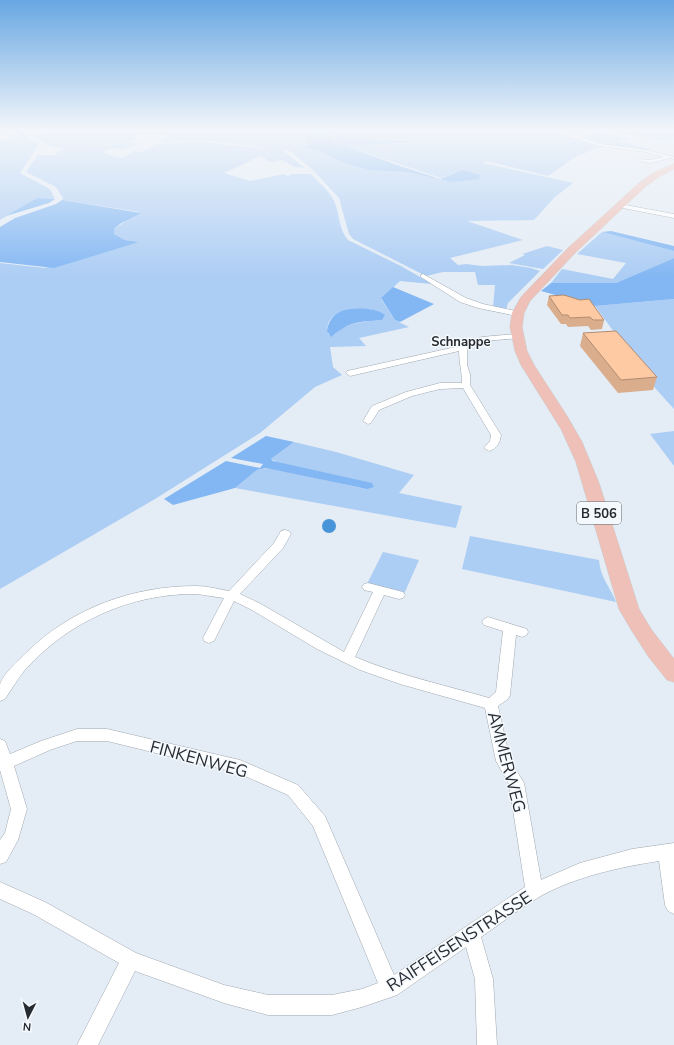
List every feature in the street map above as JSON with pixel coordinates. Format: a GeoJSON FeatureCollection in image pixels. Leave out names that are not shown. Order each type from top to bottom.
{"type":"FeatureCollection","features":[{"type":"Feature","properties":{"kind":"main road"},"geometry":{"type":"LineString","coordinates":[[517,314],[525,299],[571,251],[649,180]]}},
{"type":"Feature","properties":{"kind":"main road","name":"B 506"},"geometry":{"type":"LineString","coordinates":[[517,314],[517,336],[522,352],[531,371],[564,420],[575,441],[587,472],[620,584],[636,622],[674,674]]}},
{"type":"Feature","properties":{"kind":"street"},"geometry":{"type":"LineString","coordinates":[[620,206],[674,216]]}},
{"type":"Feature","properties":{"kind":"street"},"geometry":{"type":"LineString","coordinates":[[423,276],[463,300],[481,306],[517,314]]}},
{"type":"Feature","properties":{"kind":"street"},"geometry":{"type":"LineString","coordinates":[[350,373],[463,348],[482,339],[517,336]]}},
{"type":"Feature","properties":{"kind":"street"},"geometry":{"type":"LineString","coordinates":[[463,348],[462,365],[466,374],[466,385],[496,435],[495,442],[489,448]]}},
{"type":"Feature","properties":{"kind":"street"},"geometry":{"type":"LineString","coordinates":[[368,422],[375,408],[409,394],[440,386],[466,385]]}},
{"type":"Feature","properties":{"kind":"street"},"geometry":{"type":"LineString","coordinates":[[209,638],[231,596],[275,550],[286,534]]}},
{"type":"Feature","properties":{"kind":"street"},"geometry":{"type":"LineString","coordinates":[[346,659],[374,589],[399,595]]}},
{"type":"Feature","properties":{"kind":"street","name":"AMMERWEG"},"geometry":{"type":"LineString","coordinates":[[0,695],[8,680],[28,657],[58,633],[86,616],[118,601],[146,593],[169,590],[197,591],[231,596],[258,608],[346,659],[381,673],[491,704]]}},
{"type":"Feature","properties":{"kind":"street","name":"AMMERWEG"},"geometry":{"type":"LineString","coordinates":[[488,622],[516,630],[503,695],[491,704]]}},
{"type":"Feature","properties":{"kind":"street","name":"AMMERWEG"},"geometry":{"type":"LineString","coordinates":[[491,704],[504,761],[516,783],[534,891]]}},
{"type":"Feature","properties":{"kind":"street","name":"FINKENWEG"},"geometry":{"type":"LineString","coordinates":[[6,762],[46,745],[77,735],[107,735],[240,767],[293,790],[319,821],[390,988]]}},
{"type":"Feature","properties":{"kind":"street"},"geometry":{"type":"LineString","coordinates":[[0,745],[19,809],[12,835],[0,856]]}},
{"type":"Feature","properties":{"kind":"street"},"geometry":{"type":"LineString","coordinates":[[670,851],[674,904]]}},
{"type":"Feature","properties":{"kind":"street","name":"RAIFFEISENSTRASSE"},"geometry":{"type":"LineString","coordinates":[[0,890],[39,908],[131,960],[224,994],[268,1006],[332,1005],[362,998],[390,988],[534,891],[580,871],[632,857],[670,851]]}},
{"type":"Feature","properties":{"kind":"street"},"geometry":{"type":"LineString","coordinates":[[471,934],[484,979],[487,1045]]}},
{"type":"Feature","properties":{"kind":"street"},"geometry":{"type":"LineString","coordinates":[[86,1045],[131,960]]}},
{"type":"Feature","properties":{"kind":"shaded area"},"geometry":{"type":"Polygon","coordinates":[[[0,180],[33,180],[50,189],[55,199],[37,198],[0,220],[0,180]]]}},
{"type":"Feature","properties":{"kind":"shaded area"},"geometry":{"type":"Polygon","coordinates":[[[42,180],[246,180],[250,181],[317,180],[332,197],[336,206],[342,231],[348,240],[401,266],[432,284],[400,281],[381,299],[395,320],[409,327],[359,338],[366,346],[330,347],[333,367],[342,375],[315,387],[260,433],[155,499],[0,589],[0,263],[45,268],[138,242],[125,240],[114,234],[114,229],[140,212],[62,200],[63,198],[56,187],[42,180]],[[371,309],[344,311],[334,316],[328,323],[329,335],[354,324],[382,320],[371,309]]]}},
{"type":"Feature","properties":{"kind":"shaded area"},"geometry":{"type":"Polygon","coordinates":[[[322,180],[442,180],[452,182],[454,180],[558,180],[573,183],[555,197],[534,220],[467,221],[523,240],[450,258],[458,265],[512,265],[540,271],[508,303],[506,310],[493,308],[495,285],[478,285],[475,272],[443,272],[426,276],[353,239],[349,234],[339,198],[322,180]]]}},
{"type":"Feature","properties":{"kind":"shaded area"},"geometry":{"type":"Polygon","coordinates":[[[442,180],[472,180],[452,182],[442,180]]]}},
{"type":"Feature","properties":{"kind":"shaded area"},"geometry":{"type":"Polygon","coordinates":[[[37,198],[55,199],[49,203],[6,216],[37,198]]]}},
{"type":"Feature","properties":{"kind":"shaded area"},"geometry":{"type":"Polygon","coordinates":[[[62,200],[141,213],[120,224],[114,229],[114,234],[125,240],[139,242],[54,268],[0,262],[0,227],[15,218],[56,204],[62,200]]]}},
{"type":"Feature","properties":{"kind":"shaded area"},"geometry":{"type":"Polygon","coordinates":[[[611,231],[674,246],[674,251],[602,232],[611,231]]]}},
{"type":"Feature","properties":{"kind":"shaded area"},"geometry":{"type":"Polygon","coordinates":[[[602,232],[674,251],[674,258],[616,283],[551,283],[562,269],[613,279],[626,263],[577,254],[602,232]]]}},
{"type":"Feature","properties":{"kind":"shaded area"},"geometry":{"type":"Polygon","coordinates":[[[547,246],[563,250],[543,269],[509,263],[525,255],[522,254],[547,246]]]}},
{"type":"Feature","properties":{"kind":"shaded area"},"geometry":{"type":"Polygon","coordinates":[[[674,258],[674,299],[595,306],[541,291],[551,283],[616,283],[674,258]]]}},
{"type":"Feature","properties":{"kind":"shaded area"},"geometry":{"type":"Polygon","coordinates":[[[393,287],[434,304],[400,322],[395,320],[381,298],[393,287]]]}},
{"type":"Feature","properties":{"kind":"shaded area"},"geometry":{"type":"Polygon","coordinates":[[[674,299],[674,409],[619,348],[625,347],[595,306],[674,299]]]}},
{"type":"Feature","properties":{"kind":"shaded area"},"geometry":{"type":"Polygon","coordinates":[[[350,309],[373,310],[385,315],[382,320],[349,325],[331,337],[327,331],[332,318],[341,311],[350,309]]]}},
{"type":"Feature","properties":{"kind":"shaded area"},"geometry":{"type":"Polygon","coordinates":[[[674,431],[674,466],[650,434],[674,431]]]}},
{"type":"Feature","properties":{"kind":"shaded area"},"geometry":{"type":"Polygon","coordinates":[[[266,436],[294,442],[271,459],[273,461],[372,483],[374,487],[367,489],[266,468],[257,470],[235,488],[173,505],[164,499],[226,461],[260,468],[263,464],[231,458],[266,436]]]}},
{"type":"Feature","properties":{"kind":"shaded area"},"geometry":{"type":"Polygon","coordinates":[[[294,442],[336,452],[414,475],[399,493],[462,506],[456,528],[235,488],[257,470],[269,468],[366,489],[279,463],[271,459],[294,442]]]}},
{"type":"Feature","properties":{"kind":"shaded area"},"geometry":{"type":"Polygon","coordinates":[[[326,519],[332,519],[336,523],[336,529],[332,533],[326,533],[322,529],[322,523],[326,519]]]}},
{"type":"Feature","properties":{"kind":"shaded area"},"geometry":{"type":"Polygon","coordinates":[[[470,536],[599,560],[603,577],[616,602],[462,569],[470,536]]]}},
{"type":"Feature","properties":{"kind":"shaded area"},"geometry":{"type":"Polygon","coordinates":[[[383,552],[419,560],[404,594],[367,584],[383,552]]]}},
{"type":"Feature","properties":{"kind":"building"},"geometry":{"type":"Polygon","coordinates":[[[564,295],[580,300],[589,299],[604,320],[593,320],[590,317],[570,318],[568,315],[562,315],[549,296],[564,295]]]}},
{"type":"Feature","properties":{"kind":"building"},"geometry":{"type":"Polygon","coordinates":[[[616,331],[657,377],[621,380],[583,333],[616,331]]]}},
{"type":"Feature","properties":{"kind":"district","name":"Schnappe"},"geometry":{"type":"Point","coordinates":[461,341]}}]}
